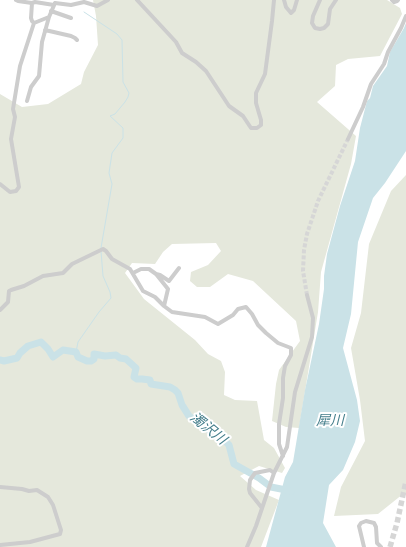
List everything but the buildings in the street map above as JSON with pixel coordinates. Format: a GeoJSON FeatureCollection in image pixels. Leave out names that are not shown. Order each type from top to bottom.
{"type":"FeatureCollection","features":[{"type":"Feature","properties":{"kind":"street"},"geometry":{"type":"LineString","coordinates":[[16,0],[71,5],[84,2],[97,6],[108,0]]}},
{"type":"Feature","properties":{"kind":"street"},"geometry":{"type":"LineString","coordinates":[[136,0],[176,42],[182,53],[206,71],[229,106],[243,116],[252,128],[257,128],[261,125],[262,120],[256,103],[256,93],[265,74],[274,0]]}},
{"type":"Feature","properties":{"kind":"street"},"geometry":{"type":"LineString","coordinates":[[284,0],[286,7],[291,13],[294,10],[297,0]]}},
{"type":"Feature","properties":{"kind":"street"},"geometry":{"type":"LineString","coordinates":[[320,0],[313,16],[312,23],[315,28],[320,29],[324,28],[328,24],[330,9],[336,0]]}},
{"type":"Feature","properties":{"kind":"street"},"geometry":{"type":"LineString","coordinates":[[392,0],[394,2],[397,2],[398,0]]}},
{"type":"Feature","properties":{"kind":"street"},"geometry":{"type":"LineString","coordinates":[[34,2],[31,18],[34,23],[71,36],[77,40]]}},
{"type":"Feature","properties":{"kind":"street"},"geometry":{"type":"LineString","coordinates":[[27,101],[31,87],[40,76],[42,42],[49,17],[55,3]]}},
{"type":"Feature","properties":{"kind":"street"},"geometry":{"type":"LineString","coordinates":[[51,12],[71,18]]}},
{"type":"Feature","properties":{"kind":"street"},"geometry":{"type":"LineString","coordinates":[[348,139],[363,107],[370,84],[384,64],[388,52],[406,16]]}},
{"type":"Feature","properties":{"kind":"street"},"geometry":{"type":"LineString","coordinates":[[34,23],[49,17]]}},
{"type":"Feature","properties":{"kind":"street"},"geometry":{"type":"LineString","coordinates":[[0,184],[10,192],[16,191],[19,187],[11,139],[15,117],[13,109],[22,60],[34,23]]}},
{"type":"Feature","properties":{"kind":"street"},"geometry":{"type":"LineString","coordinates":[[0,310],[8,302],[9,291],[24,286],[42,276],[63,273],[72,264],[102,249],[104,249],[112,258],[130,269],[143,291],[156,297],[172,312],[205,318],[218,324],[238,309],[246,307],[258,325],[266,333],[278,343],[291,348],[291,355],[285,366],[283,378],[279,424],[279,444],[283,456]]}},
{"type":"Feature","properties":{"kind":"street"},"geometry":{"type":"LineString","coordinates":[[133,273],[141,269],[149,269],[169,281],[179,268]]}},
{"type":"Feature","properties":{"kind":"street"},"geometry":{"type":"LineString","coordinates":[[156,274],[168,289],[164,306]]}},
{"type":"Feature","properties":{"kind":"street"},"geometry":{"type":"LineString","coordinates":[[246,547],[267,497],[274,473],[288,447],[295,392],[312,337],[313,318],[307,295]]}},
{"type":"Feature","properties":{"kind":"street"},"geometry":{"type":"LineString","coordinates":[[262,508],[250,493],[250,480],[255,473],[270,470],[274,473]]}},
{"type":"Feature","properties":{"kind":"street"},"geometry":{"type":"LineString","coordinates":[[0,487],[29,491],[37,490],[48,497],[54,505],[61,530],[60,534],[30,542],[0,545]]}},
{"type":"Feature","properties":{"kind":"street"},"geometry":{"type":"LineString","coordinates":[[364,547],[359,526],[361,523],[366,521],[374,524],[376,527],[377,543],[380,547]]}},
{"type":"Feature","properties":{"kind":"shaded area"},"geometry":{"type":"Polygon","coordinates":[[[93,0],[387,0],[400,8],[402,14],[380,56],[348,59],[336,65],[335,86],[317,102],[356,136],[351,164],[321,272],[318,312],[299,428],[286,427],[272,421],[279,370],[300,341],[296,321],[253,281],[228,274],[210,287],[197,287],[190,281],[191,272],[208,265],[221,251],[216,243],[172,244],[163,252],[155,264],[132,263],[125,273],[144,299],[195,340],[208,354],[221,361],[225,372],[224,395],[235,400],[257,401],[264,440],[274,448],[285,468],[282,473],[259,466],[240,476],[256,490],[279,500],[261,547],[0,547],[0,94],[22,107],[48,104],[81,84],[84,72],[98,45],[96,16],[93,0]]]}},
{"type":"Feature","properties":{"kind":"shaded area"},"geometry":{"type":"Polygon","coordinates":[[[406,175],[406,495],[403,494],[378,514],[334,516],[341,487],[365,441],[351,348],[361,313],[369,244],[391,191],[406,175]]]}},
{"type":"Feature","properties":{"kind":"water","name":"犀川"},"geometry":{"type":"Polygon","coordinates":[[[406,23],[406,151],[385,183],[373,198],[358,242],[351,314],[343,348],[357,400],[360,421],[355,442],[343,470],[329,485],[323,523],[336,547],[266,547],[285,477],[293,462],[305,390],[319,324],[327,254],[340,206],[355,161],[360,128],[367,101],[370,98],[373,86],[387,66],[390,52],[406,23]]]}},
{"type":"Feature","properties":{"kind":"waterway"},"geometry":{"type":"LineString","coordinates":[[84,12],[117,34],[122,40],[123,82],[129,93],[125,102],[115,114],[110,116],[123,128],[123,138],[112,153],[109,173],[112,184],[101,248]]}},
{"type":"Feature","properties":{"kind":"waterway"},"geometry":{"type":"LineString","coordinates":[[76,352],[78,342],[99,312],[111,298],[103,276],[101,251]]}},
{"type":"Feature","properties":{"kind":"waterway","name":"濁沢川"},"geometry":{"type":"LineString","coordinates":[[0,360],[4,361],[17,358],[28,346],[41,342],[53,357],[63,350],[76,352],[78,357],[87,361],[94,359],[94,354],[105,356],[116,355],[120,358],[126,359],[136,368],[134,377],[137,379],[150,380],[151,384],[170,387],[175,390],[178,393],[182,405],[189,416],[214,435],[222,438],[229,445],[234,464],[259,478],[271,487],[291,491]]}},
{"type":"Feature","properties":{"kind":"tunnel"},"geometry":{"type":"LineString","coordinates":[[307,295],[303,271],[304,250],[307,234],[318,201],[348,139]]}},
{"type":"Feature","properties":{"kind":"tunnel"},"geometry":{"type":"LineString","coordinates":[[390,547],[406,481]]}}]}
